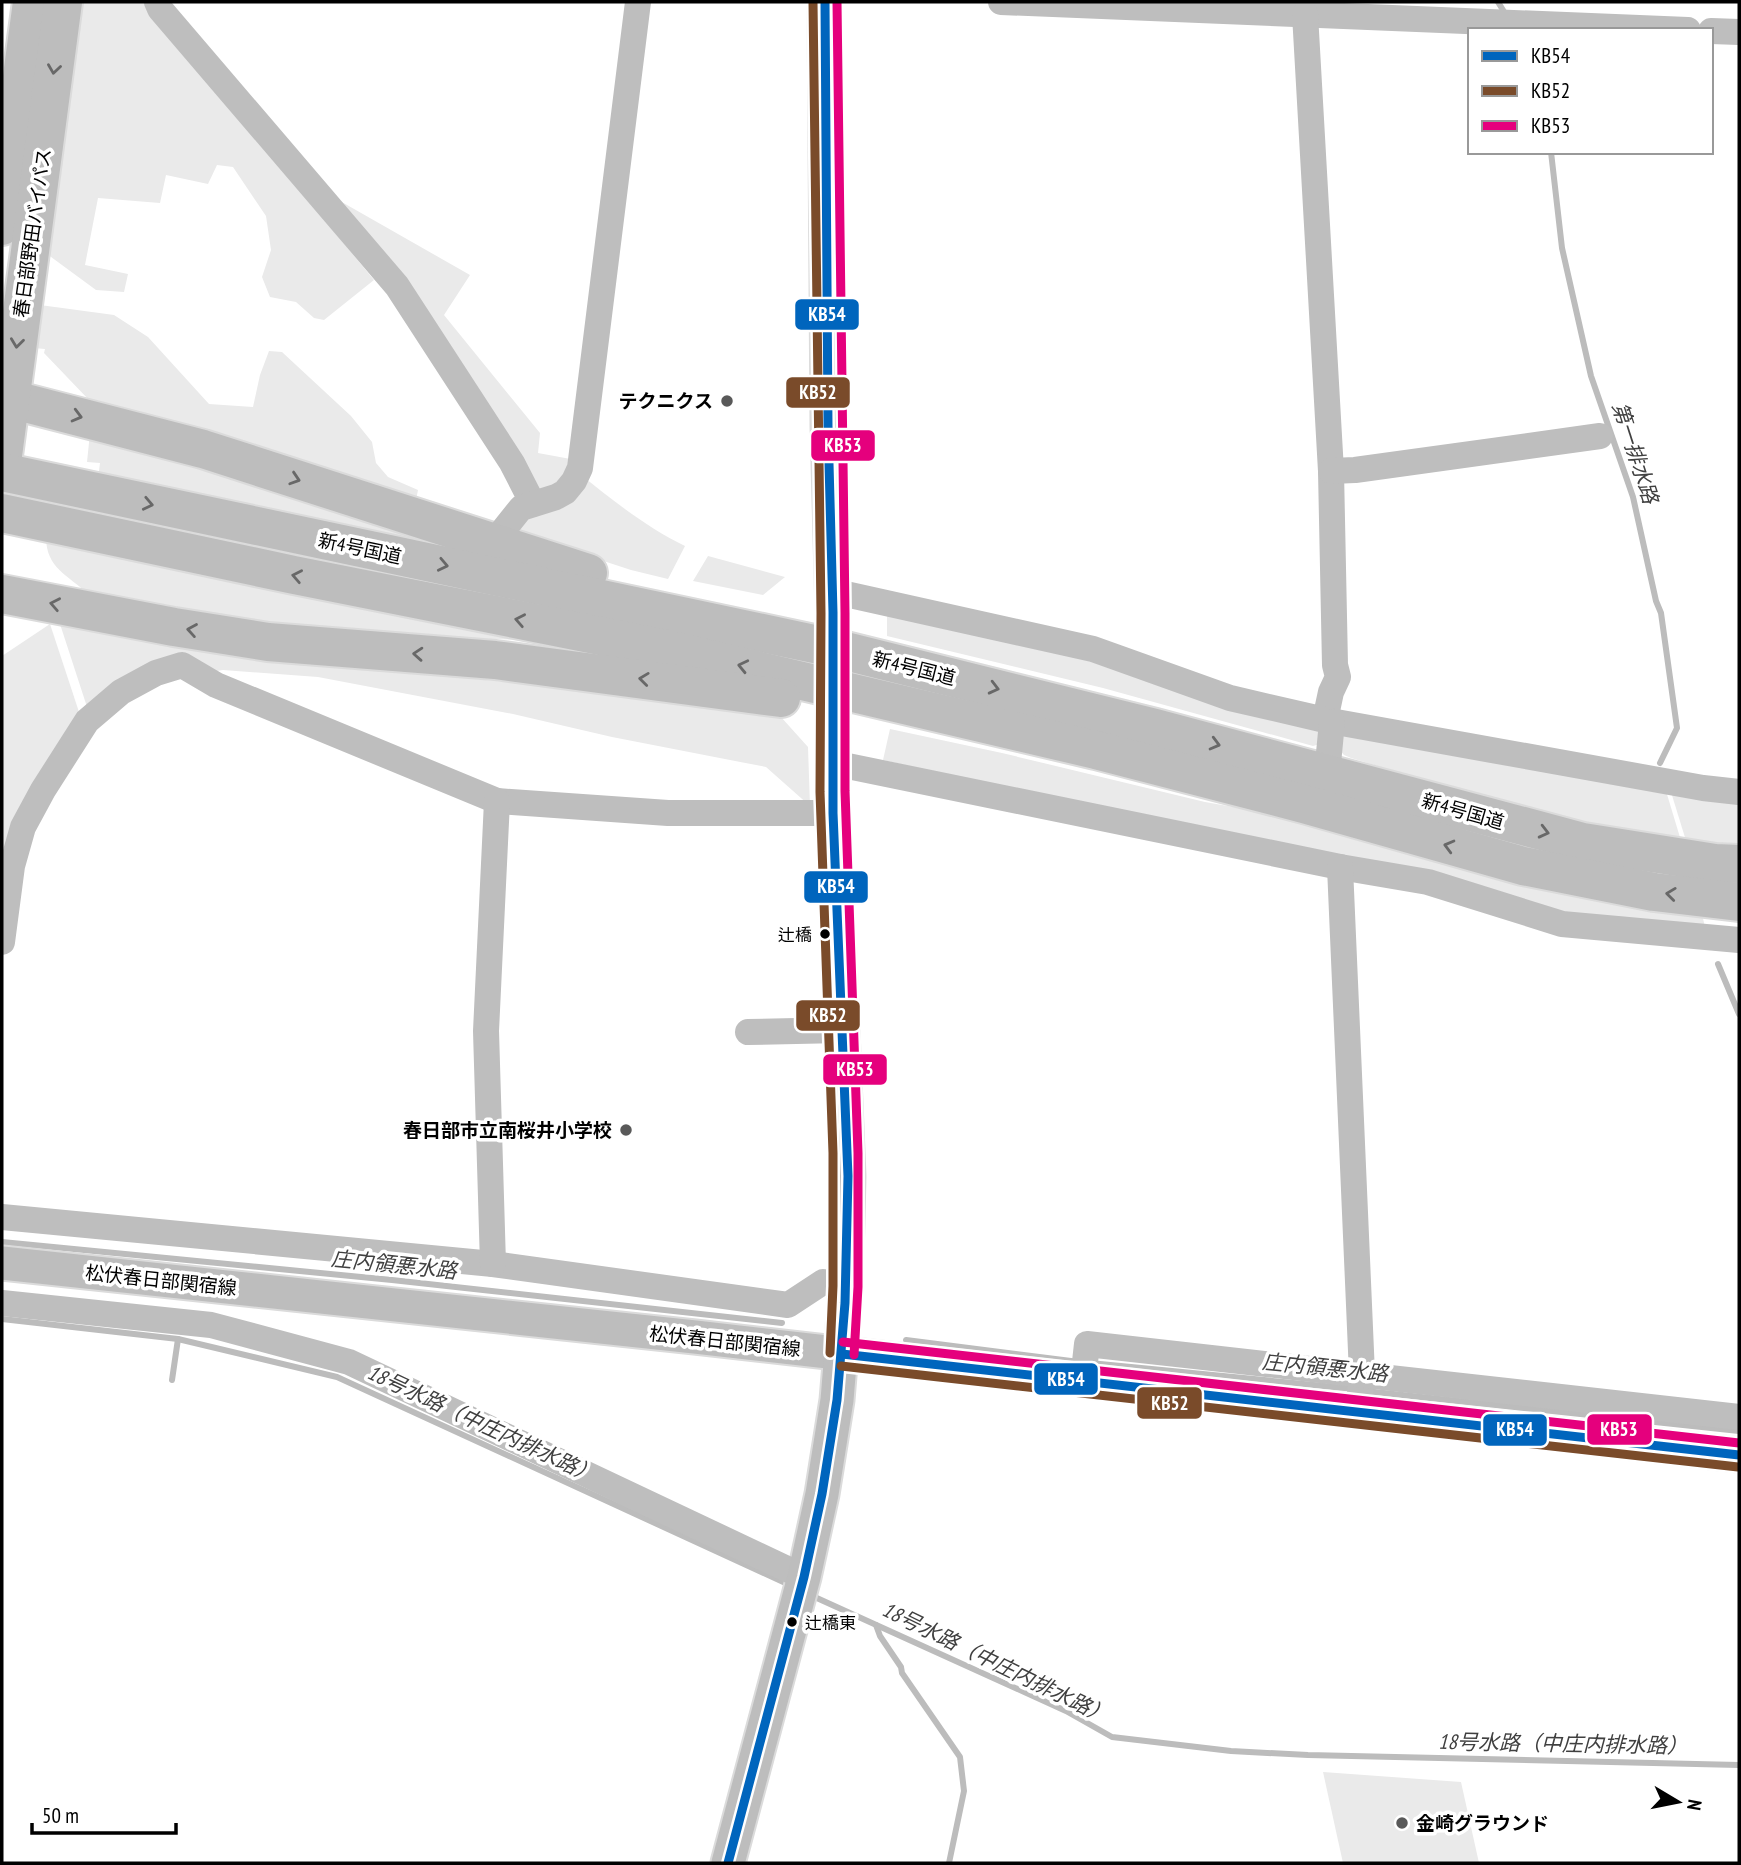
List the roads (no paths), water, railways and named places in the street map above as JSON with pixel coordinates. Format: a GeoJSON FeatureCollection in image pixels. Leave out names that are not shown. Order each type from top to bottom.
{"type":"FeatureCollection","features":[{"type":"Feature","properties":{"kind":"highway","name":"春日部野田バイパス"},"geometry":{"type":"LineString","coordinates":[[2,226],[32,2]]}},
{"type":"Feature","properties":{"kind":"highway","name":"春日部野田バイパス"},"geometry":{"type":"LineString","coordinates":[[2,463],[6,398],[63,2]]}},
{"type":"Feature","properties":{"kind":"highway"},"geometry":{"type":"LineString","coordinates":[[6,398],[203,449],[618,581],[770,617],[833,648]]}},
{"type":"Feature","properties":{"kind":"highway","name":"新4号国道"},"geometry":{"type":"LineString","coordinates":[[2,472],[833,648],[1155,728],[1583,842],[1715,863],[1739,864]]}},
{"type":"Feature","properties":{"kind":"highway","name":"新4号国道"},"geometry":{"type":"LineString","coordinates":[[2,513],[294,575],[671,650],[833,697],[899,721],[1216,795],[1304,804],[1523,866],[1654,892],[1739,902]]}},
{"type":"Feature","properties":{"kind":"highway"},"geometry":{"type":"LineString","coordinates":[[2,594],[268,642],[495,660],[772,696],[833,697]]}},
{"type":"Feature","properties":{"kind":"main road"},"geometry":{"type":"LineString","coordinates":[[728,1863],[804,1577],[822,1494],[837,1400],[845,1303],[848,1175],[833,813],[825,2]]}},
{"type":"Feature","properties":{"kind":"main road","name":"松伏春日部関宿線"},"geometry":{"type":"LineString","coordinates":[[2,1264],[842,1354],[1084,1367],[1360,1392],[1738,1460]]}},
{"type":"Feature","properties":{"kind":"street"},"geometry":{"type":"LineString","coordinates":[[157,2],[160,9],[397,286],[512,463],[533,505]]}},
{"type":"Feature","properties":{"kind":"street"},"geometry":{"type":"LineString","coordinates":[[493,543],[522,508],[565,492],[575,481],[580,468],[638,2]]}},
{"type":"Feature","properties":{"kind":"street"},"geometry":{"type":"LineString","coordinates":[[1001,2],[1305,14],[1532,13],[1670,28]]}},
{"type":"Feature","properties":{"kind":"street"},"geometry":{"type":"LineString","coordinates":[[1305,14],[1331,471],[1335,665],[1338,677],[1331,692],[1327,774]]}},
{"type":"Feature","properties":{"kind":"street"},"geometry":{"type":"LineString","coordinates":[[1713,31],[1739,32]]}},
{"type":"Feature","properties":{"kind":"street"},"geometry":{"type":"LineString","coordinates":[[1331,471],[1600,436]]}},
{"type":"Feature","properties":{"kind":"street"},"geometry":{"type":"LineString","coordinates":[[832,591],[1093,649],[1230,698],[1328,721],[1686,785],[1739,792]]}},
{"type":"Feature","properties":{"kind":"street"},"geometry":{"type":"LineString","coordinates":[[2,942],[12,866],[23,827],[87,721],[121,692],[156,673],[182,665],[216,685],[497,801],[668,813],[833,813]]}},
{"type":"Feature","properties":{"kind":"street"},"geometry":{"type":"LineString","coordinates":[[833,763],[1340,867],[1428,882],[1562,924],[1739,940]]}},
{"type":"Feature","properties":{"kind":"street"},"geometry":{"type":"LineString","coordinates":[[493,1264],[486,1031],[497,801]]}},
{"type":"Feature","properties":{"kind":"street"},"geometry":{"type":"LineString","coordinates":[[1340,867],[1360,1392],[1739,1418]]}},
{"type":"Feature","properties":{"kind":"street"},"geometry":{"type":"LineString","coordinates":[[748,1032],[842,1030]]}},
{"type":"Feature","properties":{"kind":"street"},"geometry":{"type":"LineString","coordinates":[[2,1217],[493,1264],[789,1305],[823,1282]]}},
{"type":"Feature","properties":{"kind":"street"},"geometry":{"type":"LineString","coordinates":[[2,1303],[211,1325],[349,1362],[804,1577]]}},
{"type":"Feature","properties":{"kind":"waterway","name":"第一排水路"},"geometry":{"type":"LineString","coordinates":[[1498,2],[1506,15]]}},
{"type":"Feature","properties":{"kind":"waterway","name":"第一排水路"},"geometry":{"type":"LineString","coordinates":[[1551,154],[1562,248],[1591,376],[1633,497],[1661,613],[1677,728],[1660,763]]}},
{"type":"Feature","properties":{"kind":"waterway","name":"第一排水路"},"geometry":{"type":"LineString","coordinates":[[1718,964],[1739,1014]]}},
{"type":"Feature","properties":{"kind":"waterway","name":"庄内領悪水路"},"geometry":{"type":"LineString","coordinates":[[2,1242],[392,1280],[782,1323]]}},
{"type":"Feature","properties":{"kind":"waterway","name":"18号水路（中庄内排水路）"},"geometry":{"type":"LineString","coordinates":[[2,1319],[178,1339],[337,1377],[792,1586]]}},
{"type":"Feature","properties":{"kind":"waterway"},"geometry":{"type":"LineString","coordinates":[[172,1380],[178,1339]]}},
{"type":"Feature","properties":{"kind":"waterway","name":"庄内領悪水路"},"geometry":{"type":"LineString","coordinates":[[906,1340],[1079,1362]]}},
{"type":"Feature","properties":{"kind":"waterway","name":"庄内領悪水路"},"geometry":{"type":"LineString","coordinates":[[1090,1363],[1355,1389]]}},
{"type":"Feature","properties":{"kind":"waterway","name":"庄内領悪水路"},"geometry":{"type":"LineString","coordinates":[[1365,1391],[1739,1431]]}},
{"type":"Feature","properties":{"kind":"waterway","name":"18号水路（中庄内排水路）"},"geometry":{"type":"LineString","coordinates":[[808,1594],[1066,1711],[1112,1737],[1231,1751],[1308,1755],[1739,1765]]}},
{"type":"Feature","properties":{"kind":"waterway"},"geometry":{"type":"LineString","coordinates":[[876,1625],[902,1673],[960,1757],[964,1791],[949,1863]]}},
{"type":"Feature","properties":{"kind":"place","name":"テクニクス"},"geometry":{"type":"Point","coordinates":[727,401]}},
{"type":"Feature","properties":{"kind":"place","name":"辻橋"},"geometry":{"type":"Point","coordinates":[825,934]}},
{"type":"Feature","properties":{"kind":"place","name":"春日部市立南桜井小学校"},"geometry":{"type":"Point","coordinates":[626,1130]}},
{"type":"Feature","properties":{"kind":"place","name":"辻橋東"},"geometry":{"type":"Point","coordinates":[792,1622]}},
{"type":"Feature","properties":{"kind":"place","name":"金崎グラウンド"},"geometry":{"type":"Point","coordinates":[1402,1823]}}]}
